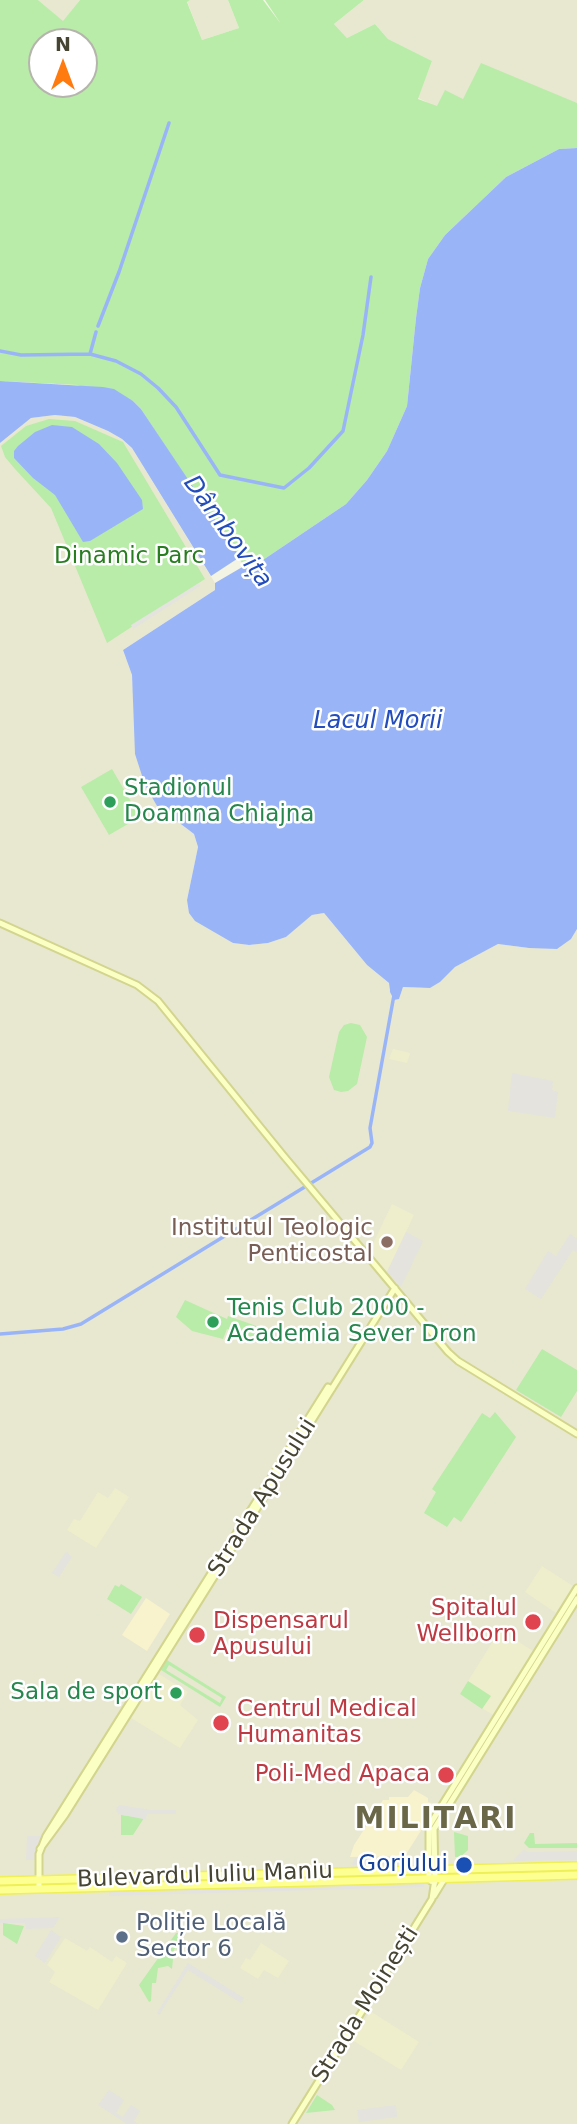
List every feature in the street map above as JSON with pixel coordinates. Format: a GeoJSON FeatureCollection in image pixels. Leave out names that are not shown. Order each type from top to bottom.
{"type":"FeatureCollection","features":[{"type":"Feature","properties":{"kind":"main road"},"geometry":{"type":"LineString","coordinates":[[0,923],[137,985],[158,1001],[453,1357],[577,1434]]}},
{"type":"Feature","properties":{"kind":"main road","name":"Strada Apusului"},"geometry":{"type":"LineString","coordinates":[[39,1885],[40,1849],[395,1288]]}},
{"type":"Feature","properties":{"kind":"main road"},"geometry":{"type":"LineString","coordinates":[[563,1617],[577,1588]]}},
{"type":"Feature","properties":{"kind":"main road"},"geometry":{"type":"LineString","coordinates":[[563,1617],[577,1599]]}},
{"type":"Feature","properties":{"kind":"main road","name":"Strada Moinești"},"geometry":{"type":"LineString","coordinates":[[292,2124],[432,1899],[429,1826],[563,1617]]}},
{"type":"Feature","properties":{"kind":"main road"},"geometry":{"type":"LineString","coordinates":[[418,1870],[431,1856],[448,1869]]}},
{"type":"Feature","properties":{"kind":"main road","name":"Bulevardul Iuliu Maniu"},"geometry":{"type":"LineString","coordinates":[[0,1890],[39,1885],[224,1875],[577,1866]]}},
{"type":"Feature","properties":{"kind":"main road"},"geometry":{"type":"LineString","coordinates":[[332,1872],[333,1881]]}},
{"type":"Feature","properties":{"kind":"main road"},"geometry":{"type":"LineString","coordinates":[[224,1875],[224,1884]]}},
{"type":"Feature","properties":{"kind":"main road","name":"Bulevardul Iuliu Maniu"},"geometry":{"type":"LineString","coordinates":[[0,1881],[39,1885],[224,1884],[433,1881],[445,1878],[577,1875]]}},
{"type":"Feature","properties":{"kind":"main road"},"geometry":{"type":"LineString","coordinates":[[432,1899],[445,1878]]}},
{"type":"Feature","properties":{"kind":"shaded area"},"geometry":{"type":"Polygon","coordinates":[[[38,0],[80,0],[63,22],[38,0]]]}},
{"type":"Feature","properties":{"kind":"shaded area"},"geometry":{"type":"Polygon","coordinates":[[[228,0],[239,28],[202,40],[187,1],[228,0]]]}},
{"type":"Feature","properties":{"kind":"shaded area"},"geometry":{"type":"Polygon","coordinates":[[[364,0],[577,0],[577,103],[463,99],[437,107],[418,98],[432,61],[388,39],[375,24],[347,38],[334,24],[364,0]]]}},
{"type":"Feature","properties":{"kind":"shaded area"},"geometry":{"type":"Polygon","coordinates":[[[55,415],[75,417],[108,431],[132,448],[215,583],[215,590],[123,650],[132,675],[134,705],[157,806],[194,834],[198,847],[187,900],[233,943],[249,945],[286,937],[312,915],[324,913],[367,965],[389,983],[389,990],[399,999],[403,987],[430,988],[455,967],[498,944],[529,948],[571,939],[577,929],[577,2124],[0,2124],[0,443],[31,418],[55,415]]]}},
{"type":"Feature","properties":{"kind":"shaded area"},"geometry":{"type":"Polygon","coordinates":[[[199,583],[200,586],[133,629],[131,625],[199,583]]]}},
{"type":"Feature","properties":{"kind":"shaded area"},"geometry":{"type":"Polygon","coordinates":[[[393,1049],[410,1053],[407,1063],[389,1059],[393,1049]]]}},
{"type":"Feature","properties":{"kind":"shaded area"},"geometry":{"type":"Polygon","coordinates":[[[512,1073],[553,1081],[552,1090],[558,1092],[555,1118],[508,1111],[512,1073]]]}},
{"type":"Feature","properties":{"kind":"shaded area","name":"Institutul Teologic Penticostal"},"geometry":{"type":"Polygon","coordinates":[[[392,1204],[414,1215],[387,1272],[369,1252],[392,1204]]]}},
{"type":"Feature","properties":{"kind":"shaded area"},"geometry":{"type":"Polygon","coordinates":[[[406,1232],[423,1241],[401,1287],[387,1272],[406,1232]]]}},
{"type":"Feature","properties":{"kind":"shaded area"},"geometry":{"type":"Polygon","coordinates":[[[570,1234],[577,1239],[577,1252],[573,1250],[541,1299],[525,1289],[548,1251],[556,1256],[570,1234]]]}},
{"type":"Feature","properties":{"kind":"shaded area"},"geometry":{"type":"Polygon","coordinates":[[[115,1488],[129,1497],[96,1548],[67,1530],[74,1519],[80,1521],[98,1492],[108,1498],[115,1488]]]}},
{"type":"Feature","properties":{"kind":"shaded area"},"geometry":{"type":"Polygon","coordinates":[[[66,1552],[72,1557],[59,1577],[52,1573],[66,1552]]]}},
{"type":"Feature","properties":{"kind":"shaded area"},"geometry":{"type":"Polygon","coordinates":[[[542,1566],[573,1586],[556,1613],[525,1592],[542,1566]]]}},
{"type":"Feature","properties":{"kind":"shaded area"},"geometry":{"type":"Polygon","coordinates":[[[146,1598],[170,1614],[147,1651],[122,1635],[146,1598]]]}},
{"type":"Feature","properties":{"kind":"shaded area"},"geometry":{"type":"Polygon","coordinates":[[[500,1630],[533,1651],[493,1715],[460,1694],[500,1630]]]}},
{"type":"Feature","properties":{"kind":"shaded area"},"geometry":{"type":"Polygon","coordinates":[[[159,1674],[188,1692],[180,1705],[198,1720],[180,1748],[131,1718],[159,1674]]]}},
{"type":"Feature","properties":{"kind":"shaded area"},"geometry":{"type":"Polygon","coordinates":[[[414,1790],[428,1798],[428,1802],[437,1805],[405,1856],[350,1857],[354,1845],[383,1800],[389,1800],[389,1797],[408,1797],[414,1790]]]}},
{"type":"Feature","properties":{"kind":"shaded area"},"geometry":{"type":"Polygon","coordinates":[[[119,1805],[176,1810],[176,1814],[147,1814],[146,1819],[143,1819],[118,1814],[116,1809],[119,1805]]]}},
{"type":"Feature","properties":{"kind":"shaded area"},"geometry":{"type":"Polygon","coordinates":[[[27,1836],[42,1836],[35,1860],[26,1860],[27,1836]]]}},
{"type":"Feature","properties":{"kind":"shaded area"},"geometry":{"type":"Polygon","coordinates":[[[523,1850],[577,1851],[577,1860],[514,1861],[523,1850]]]}},
{"type":"Feature","properties":{"kind":"shaded area"},"geometry":{"type":"Polygon","coordinates":[[[401,1857],[398,1864],[352,1865],[355,1858],[401,1857]]]}},
{"type":"Feature","properties":{"kind":"shaded area"},"geometry":{"type":"Polygon","coordinates":[[[424,1883],[424,1887],[109,1896],[109,1891],[424,1883]]]}},
{"type":"Feature","properties":{"kind":"shaded area"},"geometry":{"type":"Polygon","coordinates":[[[60,1917],[53,1928],[26,1929],[25,1923],[0,1923],[0,1919],[60,1917]]]}},
{"type":"Feature","properties":{"kind":"shaded area"},"geometry":{"type":"Polygon","coordinates":[[[51,1930],[61,1937],[45,1963],[35,1956],[51,1930]]]}},
{"type":"Feature","properties":{"kind":"shaded area"},"geometry":{"type":"Polygon","coordinates":[[[65,1938],[87,1951],[90,1947],[112,1962],[116,1956],[127,1963],[98,2010],[49,1982],[55,1972],[47,1965],[65,1938]]]}},
{"type":"Feature","properties":{"kind":"shaded area"},"geometry":{"type":"Polygon","coordinates":[[[261,1943],[289,1961],[278,1978],[264,1970],[258,1979],[240,1968],[246,1958],[250,1960],[261,1943]]]}},
{"type":"Feature","properties":{"kind":"shaded area"},"geometry":{"type":"Polygon","coordinates":[[[188,1963],[244,1998],[241,2003],[188,1970],[159,2015],[157,2013],[188,1963]]]}},
{"type":"Feature","properties":{"kind":"shaded area"},"geometry":{"type":"Polygon","coordinates":[[[370,2011],[419,2042],[401,2070],[352,2040],[370,2011]]]}},
{"type":"Feature","properties":{"kind":"shaded area"},"geometry":{"type":"Polygon","coordinates":[[[109,2090],[124,2100],[116,2113],[123,2117],[131,2105],[140,2111],[134,2121],[138,2124],[127,2124],[98,2105],[109,2090]]]}},
{"type":"Feature","properties":{"kind":"shaded area"},"geometry":{"type":"Polygon","coordinates":[[[396,2105],[397,2117],[359,2122],[357,2110],[396,2105]]]}},
{"type":"Feature","properties":{"kind":"green space"},"geometry":{"type":"Polygon","coordinates":[[[0,0],[38,0],[63,21],[80,0],[190,0],[187,2],[202,40],[239,28],[228,0],[263,0],[281,24],[265,0],[364,0],[334,24],[347,38],[375,24],[388,39],[432,61],[418,99],[437,106],[445,90],[463,99],[481,63],[577,103],[577,148],[559,149],[506,177],[445,235],[428,259],[420,288],[407,406],[387,451],[367,480],[346,504],[251,568],[244,566],[141,409],[133,401],[77,385],[0,381],[0,0]]]}},
{"type":"Feature","properties":{"kind":"green space","name":"Dinamic Parc"},"geometry":{"type":"Polygon","coordinates":[[[49,419],[75,421],[123,442],[205,579],[107,643],[51,508],[5,457],[1,446],[26,426],[49,419]]]}},
{"type":"Feature","properties":{"kind":"green space","name":"Stadionul Doamna Chiajna"},"geometry":{"type":"Polygon","coordinates":[[[112,769],[140,817],[109,835],[81,787],[112,769]]]}},
{"type":"Feature","properties":{"kind":"green space"},"geometry":{"type":"Polygon","coordinates":[[[344,1025],[360,1025],[367,1037],[357,1084],[348,1091],[341,1092],[334,1090],[329,1077],[339,1032],[344,1025]]]}},
{"type":"Feature","properties":{"kind":"green space","name":"Tenis Club 2000 - Academia Sever Dron"},"geometry":{"type":"Polygon","coordinates":[[[185,1300],[227,1319],[228,1316],[268,1330],[264,1341],[227,1329],[223,1339],[192,1331],[176,1317],[185,1300]]]}},
{"type":"Feature","properties":{"kind":"green space"},"geometry":{"type":"Polygon","coordinates":[[[542,1349],[577,1370],[577,1391],[561,1417],[516,1390],[542,1349]]]}},
{"type":"Feature","properties":{"kind":"green space"},"geometry":{"type":"Polygon","coordinates":[[[495,1412],[516,1437],[461,1522],[454,1517],[447,1527],[424,1513],[436,1492],[432,1489],[482,1413],[490,1418],[495,1412]]]}},
{"type":"Feature","properties":{"kind":"green space"},"geometry":{"type":"Polygon","coordinates":[[[121,1584],[142,1597],[131,1614],[107,1599],[115,1585],[119,1587],[121,1584]]]}},
{"type":"Feature","properties":{"kind":"green space"},"geometry":{"type":"Polygon","coordinates":[[[167,1660],[226,1697],[220,1707],[161,1670],[167,1660]],[[169,1665],[166,1670],[220,1703],[222,1698],[169,1665]]]}},
{"type":"Feature","properties":{"kind":"green space"},"geometry":{"type":"Polygon","coordinates":[[[468,1681],[491,1696],[482,1709],[460,1694],[468,1681]]]}},
{"type":"Feature","properties":{"kind":"green space"},"geometry":{"type":"Polygon","coordinates":[[[121,1815],[144,1818],[133,1835],[121,1835],[121,1815]]]}},
{"type":"Feature","properties":{"kind":"green space"},"geometry":{"type":"Polygon","coordinates":[[[454,1832],[468,1836],[468,1850],[460,1857],[455,1857],[454,1832]]]}},
{"type":"Feature","properties":{"kind":"green space"},"geometry":{"type":"Polygon","coordinates":[[[530,1833],[534,1833],[535,1844],[577,1843],[577,1848],[529,1848],[524,1843],[530,1833]]]}},
{"type":"Feature","properties":{"kind":"green space"},"geometry":{"type":"Polygon","coordinates":[[[3,1923],[24,1926],[17,1944],[3,1935],[3,1923]]]}},
{"type":"Feature","properties":{"kind":"green space"},"geometry":{"type":"Polygon","coordinates":[[[176,1933],[180,1933],[179,1948],[174,1949],[172,1969],[168,1966],[158,1968],[149,2002],[139,1985],[176,1933]]]}},
{"type":"Feature","properties":{"kind":"green space"},"geometry":{"type":"Polygon","coordinates":[[[317,2095],[332,2105],[335,2110],[306,2113],[317,2095]]]}},
{"type":"Feature","properties":{"kind":"water","name":"Lacul Morii"},"geometry":{"type":"Polygon","coordinates":[[[577,148],[577,929],[571,939],[557,949],[498,944],[455,967],[430,988],[403,987],[399,999],[394,1000],[389,983],[367,965],[324,913],[312,915],[286,937],[249,945],[233,943],[195,921],[189,913],[187,900],[198,847],[194,834],[157,806],[145,785],[135,754],[132,675],[123,650],[215,590],[215,583],[244,566],[251,568],[346,504],[387,451],[407,406],[420,288],[428,259],[445,235],[506,177],[559,149],[577,148]]]}},
{"type":"Feature","properties":{"kind":"water","name":"Dâmbovița"},"geometry":{"type":"Polygon","coordinates":[[[0,381],[103,387],[114,389],[133,401],[240,557],[211,576],[132,448],[108,431],[75,417],[55,415],[31,418],[0,443],[0,381]]]}},
{"type":"Feature","properties":{"kind":"water"},"geometry":{"type":"Polygon","coordinates":[[[52,425],[72,427],[99,444],[117,463],[142,500],[143,509],[90,541],[83,542],[55,495],[33,478],[14,458],[14,451],[18,446],[35,432],[52,425]]]}},
{"type":"Feature","properties":{"kind":"waterway"},"geometry":{"type":"LineString","coordinates":[[98,326],[169,123]]}},
{"type":"Feature","properties":{"kind":"waterway"},"geometry":{"type":"LineString","coordinates":[[0,351],[21,355],[90,354],[116,361],[141,374],[176,407],[220,475],[284,488],[309,468],[343,431],[363,335],[371,277]]}},
{"type":"Feature","properties":{"kind":"waterway"},"geometry":{"type":"LineString","coordinates":[[90,354],[96,332]]}},
{"type":"Feature","properties":{"kind":"waterway"},"geometry":{"type":"LineString","coordinates":[[0,1334],[63,1329],[81,1324],[370,1147],[370,1128],[394,995]]}},
{"type":"Feature","properties":{"kind":"place","name":"Stadionul Doamna Chiajna"},"geometry":{"type":"Point","coordinates":[110,802]}},
{"type":"Feature","properties":{"kind":"place","name":"Institutul Teologic Penticostal"},"geometry":{"type":"Point","coordinates":[387,1242]}},
{"type":"Feature","properties":{"kind":"place","name":"Tenis Club 2000 - Academia Sever Dron"},"geometry":{"type":"Point","coordinates":[213,1322]}},
{"type":"Feature","properties":{"kind":"place","name":"Spitalul Wellborn"},"geometry":{"type":"Point","coordinates":[533,1622]}},
{"type":"Feature","properties":{"kind":"place","name":"Dispensarul Apusului"},"geometry":{"type":"Point","coordinates":[197,1635]}},
{"type":"Feature","properties":{"kind":"place","name":"Sala de sport"},"geometry":{"type":"Point","coordinates":[176,1693]}},
{"type":"Feature","properties":{"kind":"place","name":"Centrul Medical Humanitas"},"geometry":{"type":"Point","coordinates":[221,1723]}},
{"type":"Feature","properties":{"kind":"place","name":"Poli-Med Apaca"},"geometry":{"type":"Point","coordinates":[446,1775]}},
{"type":"Feature","properties":{"kind":"place","name":"Gorjului"},"geometry":{"type":"Point","coordinates":[464,1865]}},
{"type":"Feature","properties":{"kind":"place","name":"Poliție Locală Sector 6"},"geometry":{"type":"Point","coordinates":[122,1937]}},
{"type":"Feature","properties":{"kind":"district","name":"MILITARI"},"geometry":{"type":"Point","coordinates":[436,1820]}}]}
